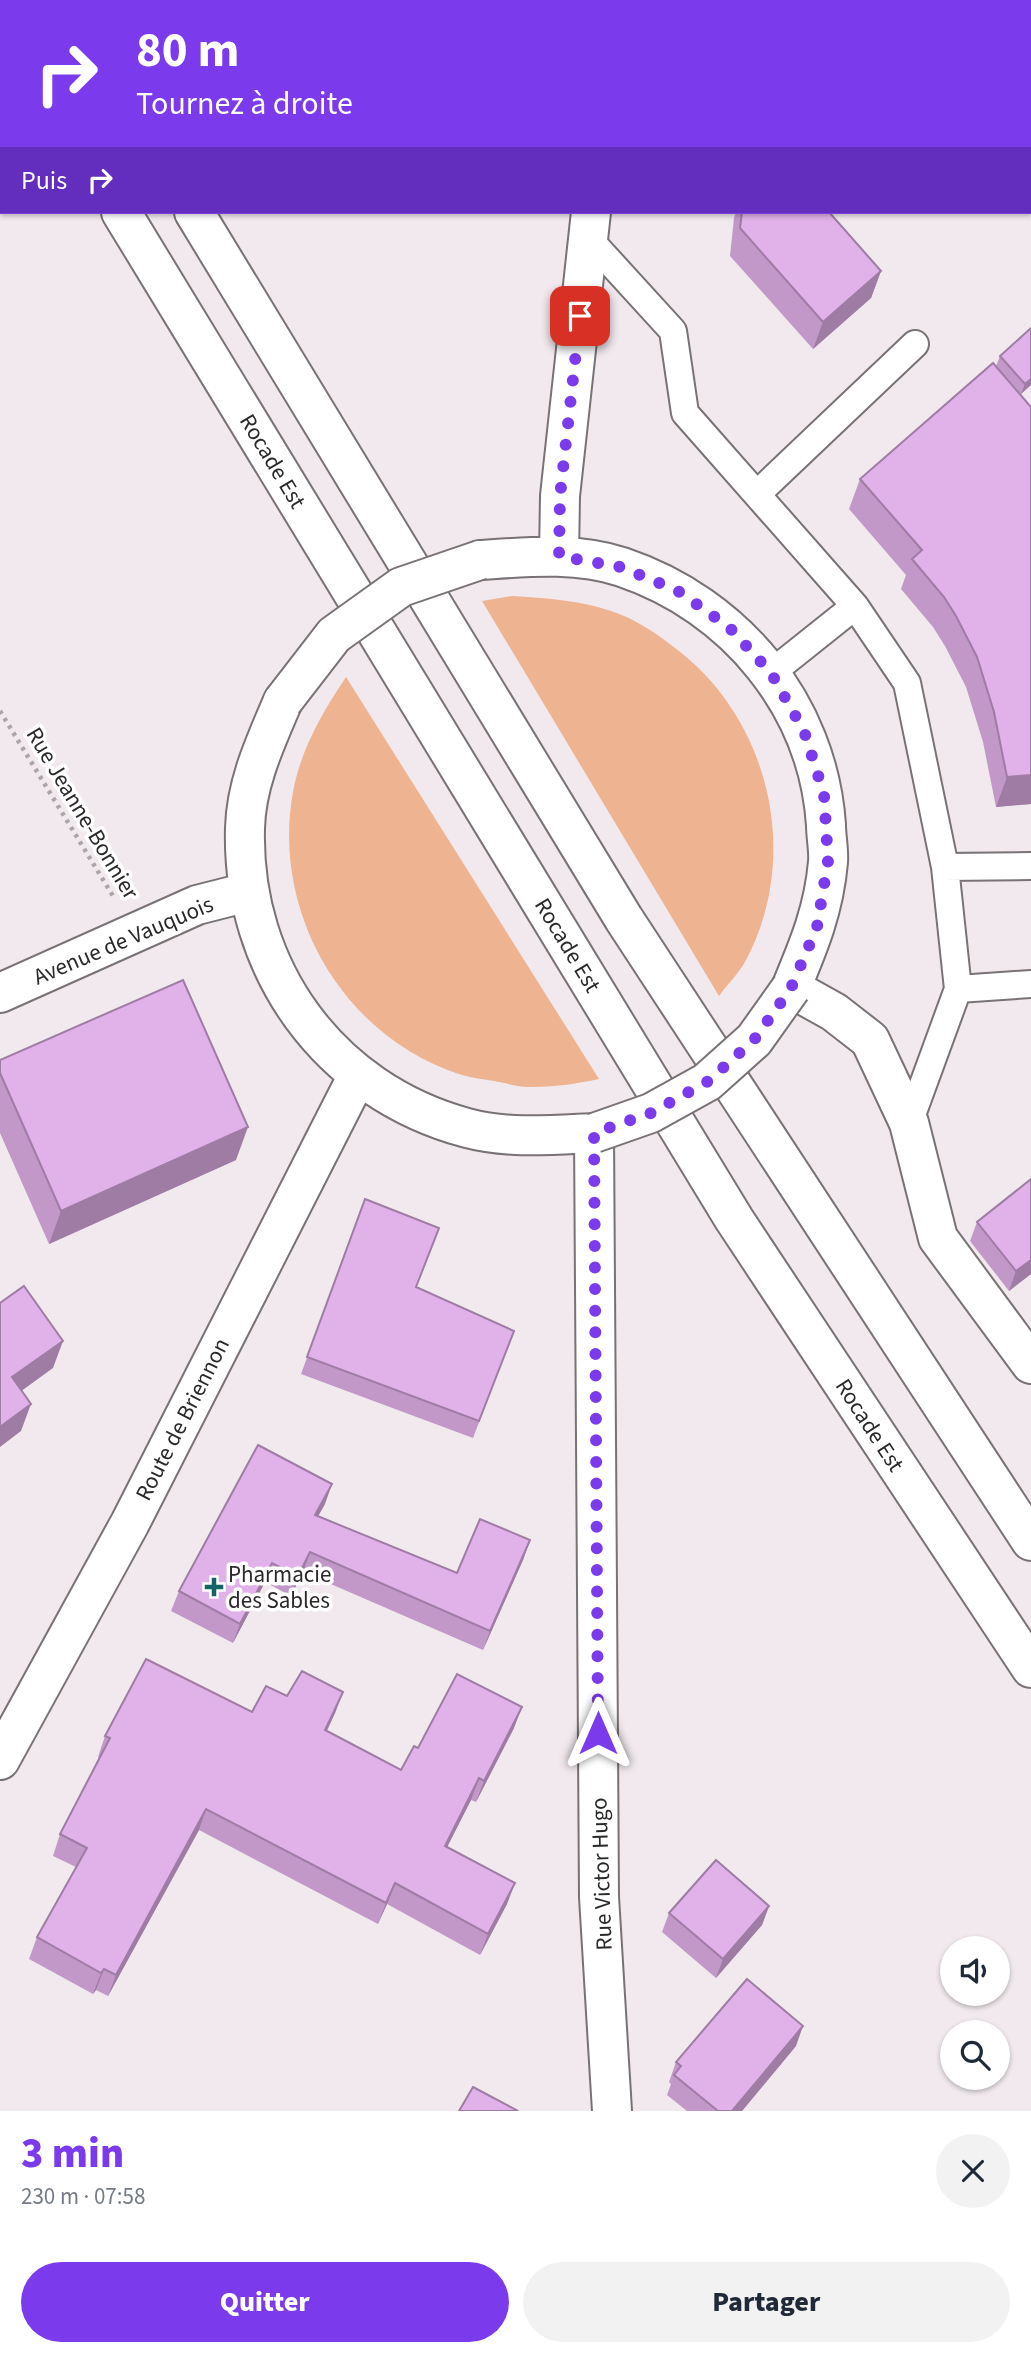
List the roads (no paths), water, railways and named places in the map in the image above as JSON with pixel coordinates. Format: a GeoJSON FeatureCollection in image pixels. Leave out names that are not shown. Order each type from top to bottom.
{"type":"FeatureCollection","features":[{"type":"Feature","properties":{"kind":"main road","name":"Rocade Est"},"geometry":{"type":"LineString","coordinates":[[122,214],[734,1219],[1031,1668]]}},
{"type":"Feature","properties":{"kind":"main road"},"geometry":{"type":"LineString","coordinates":[[195,214],[624,919],[1031,1541]]}},
{"type":"Feature","properties":{"kind":"main road"},"geometry":{"type":"LineString","coordinates":[[559,556],[560,496],[590,225]]}},
{"type":"Feature","properties":{"kind":"main road"},"geometry":{"type":"LineString","coordinates":[[559,556],[621,567],[678,591],[729,627],[771,673],[804,731],[824,794],[828,861],[817,927],[791,988],[754,1040],[707,1082],[651,1113],[594,1133],[529,1137],[468,1128],[410,1108],[358,1075],[306,1024],[269,962],[248,892],[245,826],[257,761],[283,701],[334,635],[401,587],[480,560],[559,556]]}},
{"type":"Feature","properties":{"kind":"main road","name":"Avenue de Vauquois"},"geometry":{"type":"LineString","coordinates":[[0,993],[197,905],[248,892]]}},
{"type":"Feature","properties":{"kind":"main road"},"geometry":{"type":"LineString","coordinates":[[791,988],[834,1012],[870,1040],[909,1124],[938,1238],[1031,1364]]}},
{"type":"Feature","properties":{"kind":"main road","name":"Route de Briennon"},"geometry":{"type":"LineString","coordinates":[[0,1760],[130,1522],[358,1075]]}},
{"type":"Feature","properties":{"kind":"main road","name":"Rue Victor Hugo"},"geometry":{"type":"LineString","coordinates":[[594,1133],[599,1897],[612,2111]]}},
{"type":"Feature","properties":{"kind":"lane"},"geometry":{"type":"LineString","coordinates":[[590,225],[673,331],[685,412],[855,606],[907,683],[945,867],[958,989],[909,1124]]}},
{"type":"Feature","properties":{"kind":"lane"},"geometry":{"type":"LineString","coordinates":[[757,494],[915,344]]}},
{"type":"Feature","properties":{"kind":"lane"},"geometry":{"type":"LineString","coordinates":[[771,673],[855,606]]}},
{"type":"Feature","properties":{"kind":"lane"},"geometry":{"type":"LineString","coordinates":[[945,867],[1031,866]]}},
{"type":"Feature","properties":{"kind":"lane"},"geometry":{"type":"LineString","coordinates":[[958,989],[1031,984]]}},
{"type":"Feature","properties":{"kind":"place","name":"Pharmacie des Sables"},"geometry":{"type":"Point","coordinates":[214,1587]}}]}
